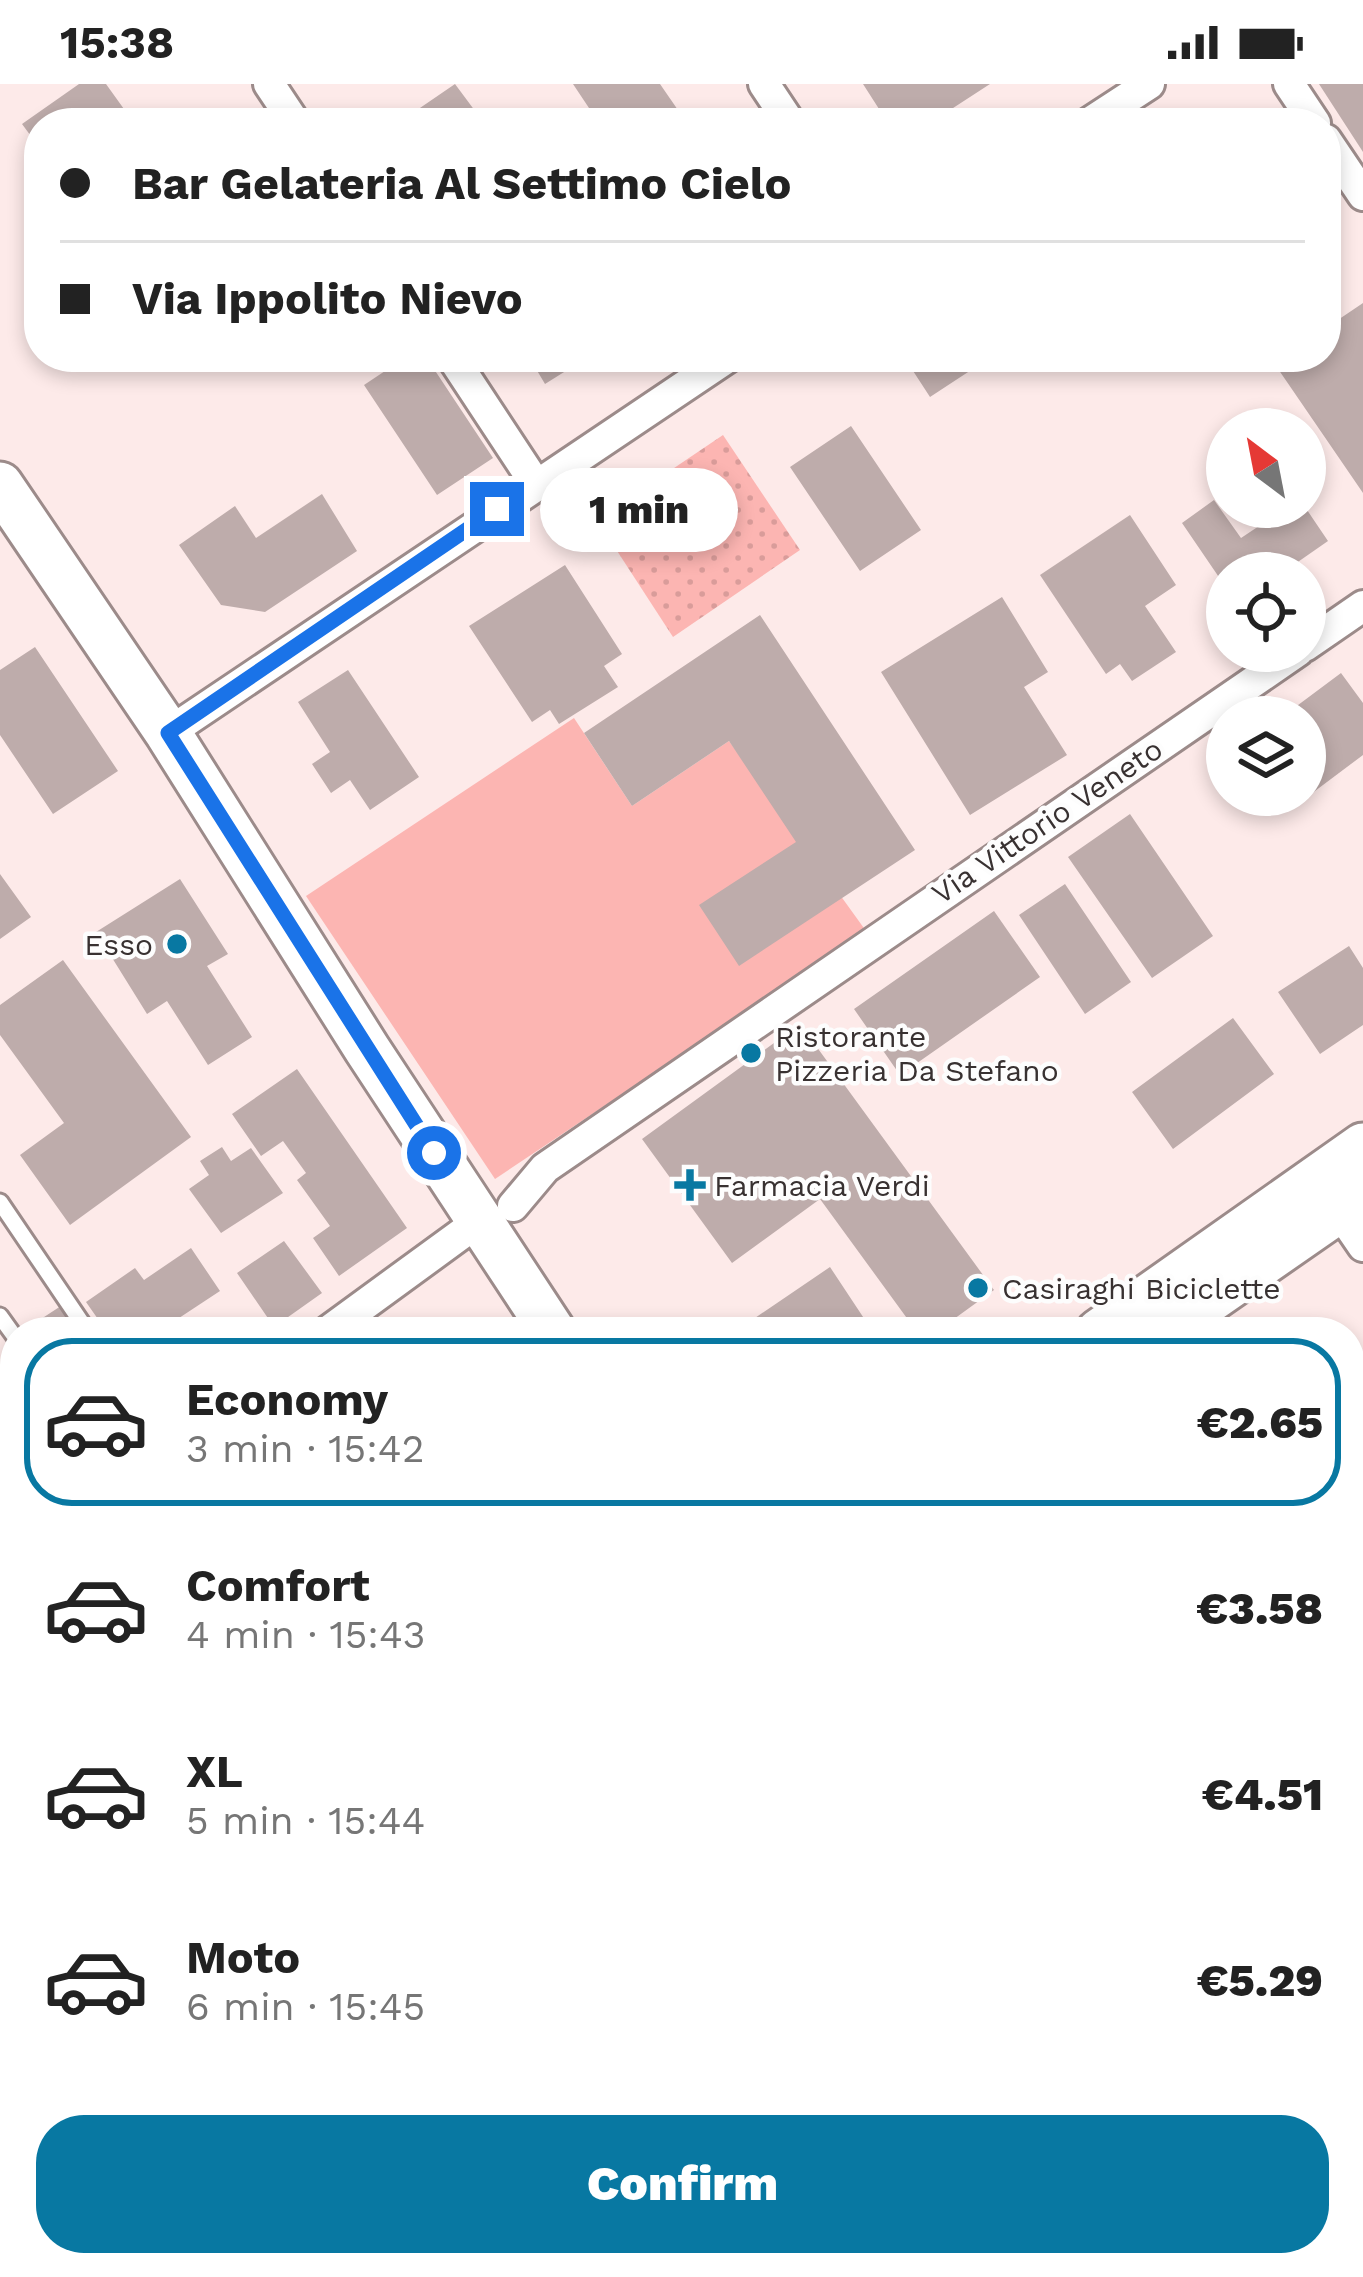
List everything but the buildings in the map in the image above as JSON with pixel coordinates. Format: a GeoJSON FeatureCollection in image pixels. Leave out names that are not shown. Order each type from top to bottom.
{"type":"FeatureCollection","features":[{"type":"Feature","properties":{"kind":"street"},"geometry":{"type":"LineString","coordinates":[[1112,108],[1149,84]]}},
{"type":"Feature","properties":{"kind":"street"},"geometry":{"type":"LineString","coordinates":[[1341,162],[1363,195]]}},
{"type":"Feature","properties":{"kind":"street"},"geometry":{"type":"LineString","coordinates":[[462,372],[536,483]]}},
{"type":"Feature","properties":{"kind":"street"},"geometry":{"type":"LineString","coordinates":[[168,733],[705,372]]}},
{"type":"Feature","properties":{"kind":"street"},"geometry":{"type":"LineString","coordinates":[[7,511],[168,733],[496,1214],[546,1317]]}},
{"type":"Feature","properties":{"kind":"street"},"geometry":{"type":"LineString","coordinates":[[1326,632],[1363,606]]}},
{"type":"Feature","properties":{"kind":"street","name":"Via Vittorio Veneto"},"geometry":{"type":"LineString","coordinates":[[348,1317],[496,1214],[545,1168],[1267,672]]}},
{"type":"Feature","properties":{"kind":"street"},"geometry":{"type":"LineString","coordinates":[[1120,1317],[1363,1146]]}},
{"type":"Feature","properties":{"kind":"street"},"geometry":{"type":"LineString","coordinates":[[1187,1317],[1355,1217]]}},
{"type":"Feature","properties":{"kind":"lane"},"geometry":{"type":"LineString","coordinates":[[0,1202],[78,1317]]}},
{"type":"Feature","properties":{"kind":"shaded area"},"geometry":{"type":"Polygon","coordinates":[[[723,435],[800,550],[673,637],[597,520],[723,435]]]}},
{"type":"Feature","properties":{"kind":"shaded area"},"geometry":{"type":"Polygon","coordinates":[[[574,718],[632,806],[729,741],[866,931],[495,1179],[306,896],[574,718]]]}},
{"type":"Feature","properties":{"kind":"place","name":"Esso"},"geometry":{"type":"Point","coordinates":[177,944]}},
{"type":"Feature","properties":{"kind":"place","name":"Ristorante Pizzeria Da Stefano"},"geometry":{"type":"Point","coordinates":[751,1053]}},
{"type":"Feature","properties":{"kind":"place","name":"Farmacia Verdi"},"geometry":{"type":"Point","coordinates":[690,1185]}},
{"type":"Feature","properties":{"kind":"place","name":"Casiraghi Biciclette"},"geometry":{"type":"Point","coordinates":[978,1288]}},
{"type":"Feature","properties":{"kind":"route"},"geometry":{"type":"LineString","coordinates":[[434,1153],[168,733],[497,509]]}}]}
